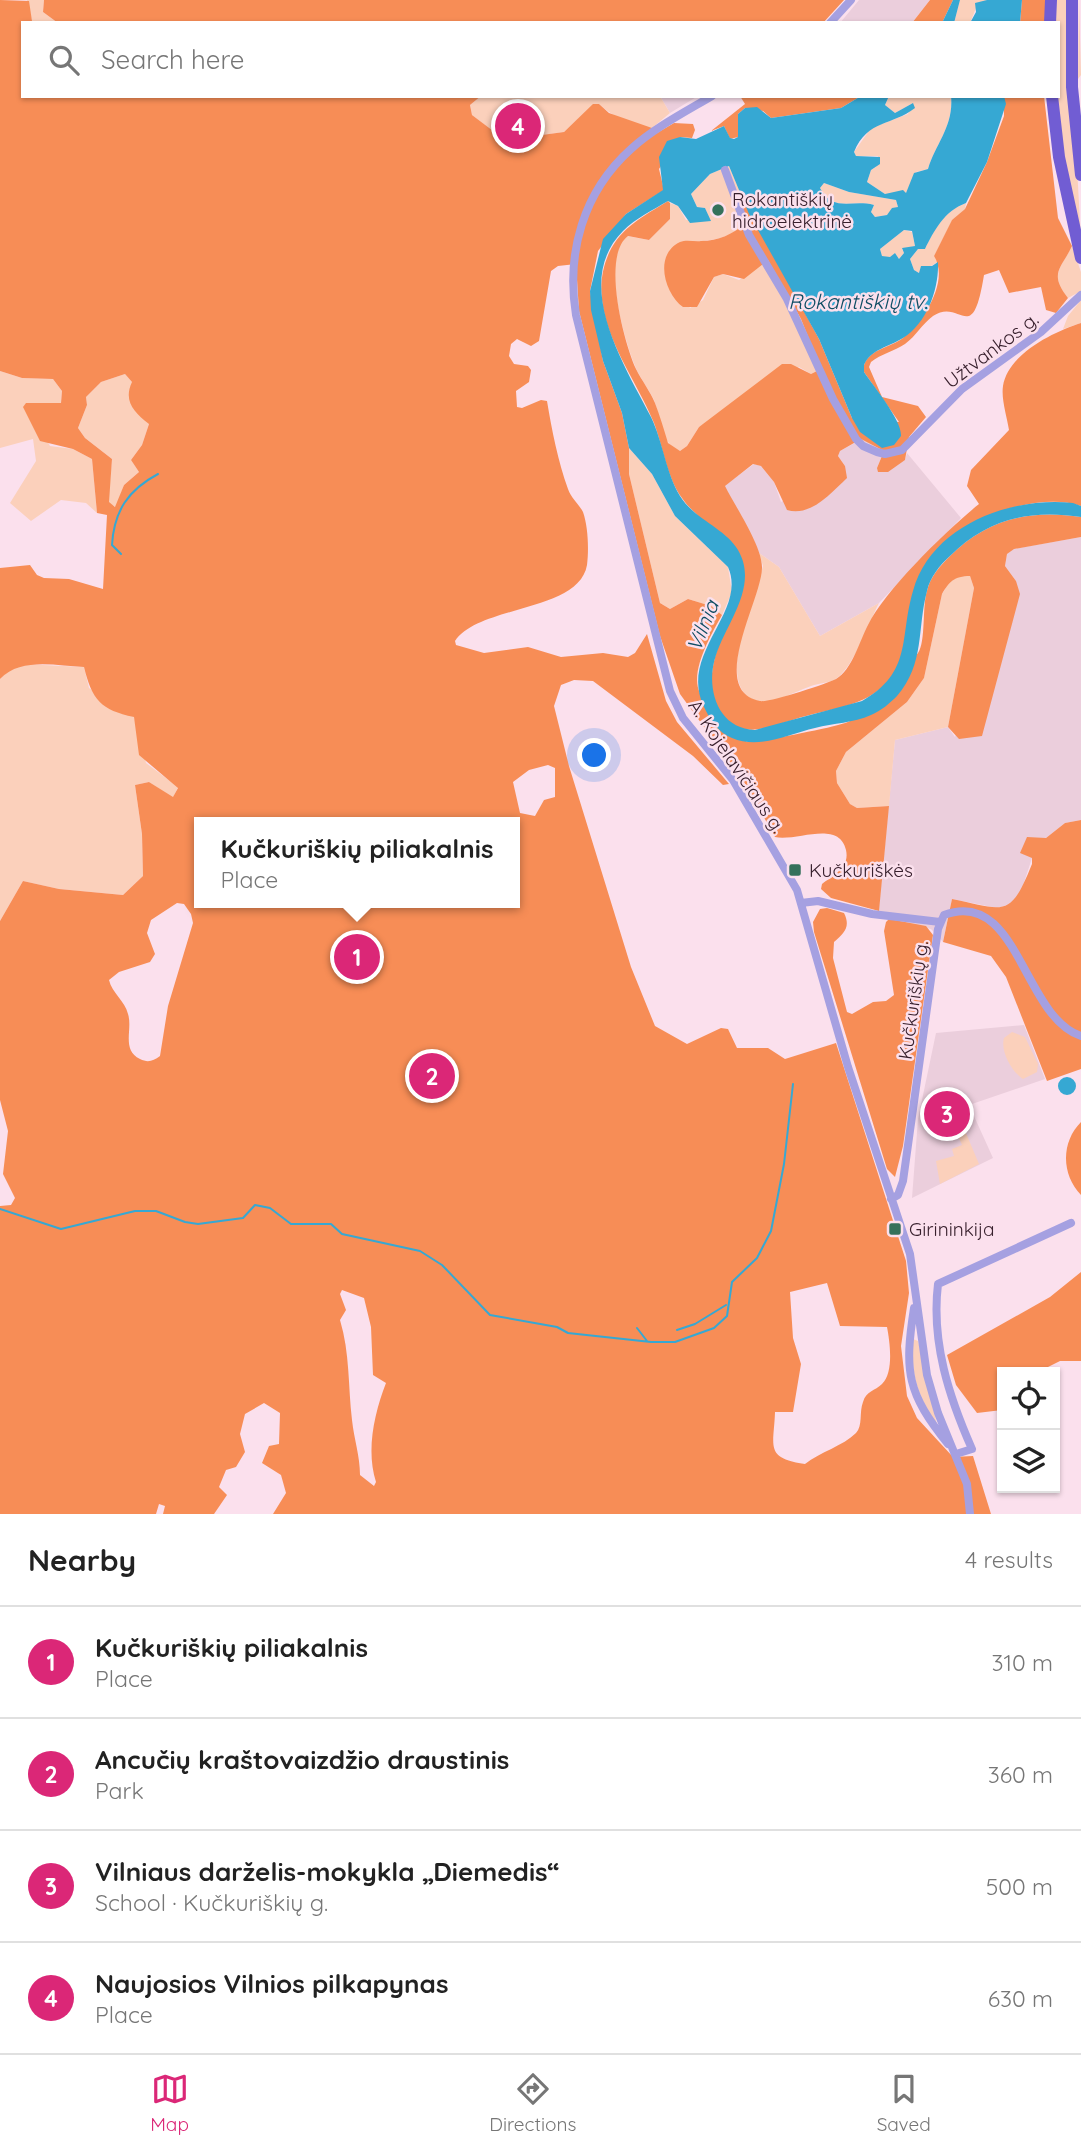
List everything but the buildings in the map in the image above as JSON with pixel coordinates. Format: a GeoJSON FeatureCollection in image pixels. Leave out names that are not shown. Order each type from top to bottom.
{"type":"FeatureCollection","features":[{"type":"Feature","properties":{"kind":"main road"},"geometry":{"type":"LineString","coordinates":[[1050,21],[1051,0]]}},
{"type":"Feature","properties":{"kind":"main road"},"geometry":{"type":"LineString","coordinates":[[1072,0],[1072,87],[1081,175]]}},
{"type":"Feature","properties":{"kind":"main road"},"geometry":{"type":"LineString","coordinates":[[1052,98],[1059,157],[1081,258]]}},
{"type":"Feature","properties":{"kind":"street"},"geometry":{"type":"LineString","coordinates":[[832,21],[851,0]]}},
{"type":"Feature","properties":{"kind":"street","name":"A. Kojelavičiaus g."},"geometry":{"type":"LineString","coordinates":[[709,98],[631,148],[609,174],[576,239],[572,257],[573,294],[670,691],[683,718],[733,780],[785,865],[802,903],[838,1035],[909,1254],[927,1375],[967,1485],[970,1514]]}},
{"type":"Feature","properties":{"kind":"street","name":"Užtvankos g."},"geometry":{"type":"LineString","coordinates":[[726,170],[749,235],[787,299],[833,399],[856,439],[863,446],[877,452],[892,453],[907,445],[962,389],[1041,332],[1081,295]]}},
{"type":"Feature","properties":{"kind":"street"},"geometry":{"type":"LineString","coordinates":[[802,903],[818,901],[872,914],[940,922]]}},
{"type":"Feature","properties":{"kind":"street","name":"Kučkuriškių g."},"geometry":{"type":"LineString","coordinates":[[891,1199],[900,1190],[905,1171],[940,922],[944,915],[969,912],[986,918],[999,929],[1043,1004],[1066,1029],[1081,1036]]}},
{"type":"Feature","properties":{"kind":"street"},"geometry":{"type":"LineString","coordinates":[[956,1454],[972,1449],[952,1404],[944,1374],[937,1331],[938,1284],[1071,1223]]}},
{"type":"Feature","properties":{"kind":"street","name":"A. Kojelavičiaus g."},"geometry":{"type":"LineString","coordinates":[[916,1294],[909,1349],[911,1385],[926,1416],[956,1454]]}},
{"type":"Feature","properties":{"kind":"shaded area"},"geometry":{"type":"Polygon","coordinates":[[[0,0],[29,1],[32,21],[21,21],[21,98],[479,98],[470,105],[472,115],[505,140],[564,132],[593,104],[599,104],[609,113],[652,128],[657,133],[674,123],[693,124],[695,130],[692,138],[680,137],[659,169],[664,190],[626,214],[598,251],[590,291],[603,361],[622,413],[629,448],[629,474],[660,603],[670,609],[688,599],[711,606],[722,615],[699,664],[697,684],[709,705],[747,742],[844,723],[865,709],[918,653],[922,641],[928,586],[939,568],[964,543],[994,525],[1027,516],[1081,517],[1081,537],[1014,549],[1007,554],[1005,566],[1016,581],[1020,594],[982,736],[959,739],[948,727],[974,588],[970,576],[953,580],[942,594],[924,678],[907,702],[846,752],[836,771],[837,783],[850,804],[857,808],[889,806],[879,911],[831,898],[821,889],[822,884],[840,870],[845,862],[847,856],[842,841],[826,834],[775,837],[744,782],[680,694],[660,636],[579,311],[576,264],[558,266],[551,271],[539,341],[531,346],[517,339],[511,344],[509,356],[514,364],[528,366],[531,370],[529,382],[516,391],[517,407],[522,408],[541,400],[547,401],[564,478],[585,518],[588,538],[587,565],[580,580],[566,592],[485,621],[467,629],[455,641],[456,645],[484,653],[528,647],[561,657],[603,653],[628,657],[635,653],[647,634],[666,701],[677,722],[729,784],[723,785],[693,756],[593,681],[574,680],[561,685],[554,706],[569,766],[631,967],[655,1026],[687,1044],[721,1028],[728,1029],[737,1048],[768,1048],[785,1059],[836,1043],[906,1261],[909,1293],[901,1346],[907,1396],[917,1418],[953,1457],[973,1456],[991,1514],[273,1514],[286,1493],[281,1475],[262,1463],[269,1446],[279,1444],[280,1413],[264,1403],[245,1414],[240,1434],[245,1452],[236,1467],[226,1470],[219,1487],[227,1495],[214,1514],[163,1514],[165,1506],[159,1504],[156,1514],[0,1514],[0,1206],[11,1205],[15,1198],[3,1174],[8,1131],[0,1100],[0,921],[23,881],[59,889],[123,895],[143,876],[142,834],[135,785],[149,782],[173,797],[178,788],[139,755],[134,717],[113,711],[100,702],[91,688],[84,667],[28,665],[8,672],[0,679],[0,568],[30,565],[37,575],[44,578],[69,579],[103,589],[107,515],[97,513],[92,459],[73,449],[40,441],[23,407],[26,403],[61,403],[62,391],[53,379],[22,378],[0,371],[0,0]],[[125,374],[101,382],[86,397],[87,405],[78,428],[85,438],[112,459],[109,502],[115,507],[124,485],[139,472],[131,460],[142,445],[149,424],[129,400],[132,382],[125,374]],[[548,765],[529,770],[513,782],[520,813],[535,816],[544,800],[555,797],[555,768],[548,765]],[[177,903],[151,920],[147,933],[155,954],[150,962],[119,972],[109,980],[128,1014],[131,1050],[140,1059],[148,1061],[160,1056],[168,1006],[193,923],[184,904],[177,903]],[[827,1283],[790,1292],[793,1338],[801,1364],[793,1412],[775,1412],[773,1442],[777,1454],[805,1464],[856,1433],[864,1398],[886,1379],[890,1357],[889,1341],[887,1327],[840,1326],[827,1283]],[[342,1290],[340,1294],[346,1310],[340,1320],[347,1357],[360,1475],[374,1486],[373,1433],[386,1383],[373,1375],[371,1327],[364,1298],[342,1290]]]}},
{"type":"Feature","properties":{"kind":"shaded area"},"geometry":{"type":"Polygon","coordinates":[[[27,0],[44,0],[43,12],[55,21],[32,21],[27,0]]]}},
{"type":"Feature","properties":{"kind":"shaded area"},"geometry":{"type":"Polygon","coordinates":[[[44,0],[844,0],[825,21],[55,21],[43,12],[44,0]]]}},
{"type":"Feature","properties":{"kind":"shaded area"},"geometry":{"type":"Polygon","coordinates":[[[859,0],[930,0],[914,21],[842,21],[859,0]]]}},
{"type":"Feature","properties":{"kind":"shaded area"},"geometry":{"type":"Polygon","coordinates":[[[930,0],[953,0],[943,21],[914,21],[930,0]]]}},
{"type":"Feature","properties":{"kind":"shaded area"},"geometry":{"type":"Polygon","coordinates":[[[960,0],[987,0],[976,8],[971,21],[955,21],[960,0]]]}},
{"type":"Feature","properties":{"kind":"shaded area"},"geometry":{"type":"Polygon","coordinates":[[[1022,0],[1046,0],[1045,21],[1020,21],[1022,0]]]}},
{"type":"Feature","properties":{"kind":"shaded area"},"geometry":{"type":"Polygon","coordinates":[[[1055,0],[1068,0],[1081,241],[1068,188],[1056,98],[1060,98],[1060,21],[1055,21],[1055,0]]]}},
{"type":"Feature","properties":{"kind":"shaded area"},"geometry":{"type":"Polygon","coordinates":[[[1079,0],[1081,75],[1078,79],[1079,0]]]}},
{"type":"Feature","properties":{"kind":"shaded area"},"geometry":{"type":"Polygon","coordinates":[[[479,98],[661,98],[670,113],[652,128],[624,120],[599,104],[594,104],[564,132],[504,140],[472,115],[470,105],[479,98]]]}},
{"type":"Feature","properties":{"kind":"shaded area"},"geometry":{"type":"Polygon","coordinates":[[[661,98],[695,98],[670,113],[661,98]]]}},
{"type":"Feature","properties":{"kind":"shaded area"},"geometry":{"type":"Polygon","coordinates":[[[741,98],[858,98],[841,108],[771,118],[763,111],[745,108],[738,114],[738,137],[730,139],[724,126],[711,131],[745,104],[741,98]]]}},
{"type":"Feature","properties":{"kind":"shaded area"},"geometry":{"type":"Polygon","coordinates":[[[888,98],[951,98],[950,116],[928,169],[916,172],[906,193],[885,194],[867,182],[871,170],[876,167],[878,156],[856,156],[854,152],[871,128],[908,114],[913,103],[895,113],[885,105],[888,98]]]}},
{"type":"Feature","properties":{"kind":"shaded area"},"geometry":{"type":"Polygon","coordinates":[[[1004,98],[1044,98],[1058,218],[1072,246],[1058,276],[1068,298],[1056,313],[1046,310],[1041,287],[1009,293],[999,270],[984,275],[980,297],[970,315],[943,312],[933,316],[905,344],[871,362],[869,367],[882,397],[918,406],[926,417],[909,437],[905,460],[888,472],[878,472],[877,468],[884,451],[861,439],[840,451],[838,456],[845,466],[847,478],[827,497],[804,510],[787,510],[774,482],[761,466],[753,464],[725,486],[753,537],[762,567],[737,662],[738,680],[745,694],[765,701],[810,689],[842,675],[876,611],[888,595],[935,544],[979,504],[967,486],[971,470],[1009,430],[1003,402],[1003,386],[1013,364],[1045,338],[1081,323],[1081,506],[1066,502],[1048,502],[1011,508],[975,522],[947,541],[911,625],[897,669],[889,681],[868,697],[762,729],[751,730],[731,724],[722,715],[714,700],[713,667],[717,650],[744,585],[712,533],[677,490],[654,423],[614,341],[602,298],[602,275],[609,253],[620,236],[634,223],[668,201],[670,203],[670,219],[649,240],[628,236],[620,246],[616,262],[616,280],[621,321],[631,357],[655,403],[668,443],[680,451],[687,446],[699,427],[782,364],[791,364],[811,374],[821,369],[801,319],[768,260],[744,279],[723,274],[714,277],[697,307],[683,307],[671,293],[664,265],[672,248],[683,241],[713,240],[736,230],[746,223],[741,204],[744,201],[819,339],[852,418],[899,422],[864,372],[864,365],[871,355],[903,338],[926,312],[939,277],[934,256],[952,220],[965,209],[987,162],[1004,116],[1004,98]]]}},
{"type":"Feature","properties":{"kind":"shaded area"},"geometry":{"type":"Polygon","coordinates":[[[729,166],[744,201],[741,204],[747,223],[721,238],[678,246],[673,249],[665,263],[690,308],[703,300],[714,277],[723,274],[739,280],[768,260],[801,319],[822,369],[811,374],[799,367],[699,427],[687,446],[680,451],[665,437],[654,400],[630,353],[617,298],[615,261],[619,246],[627,236],[649,240],[670,219],[670,203],[678,206],[686,220],[710,220],[705,208],[697,207],[691,194],[710,174],[729,166]]]}},
{"type":"Feature","properties":{"kind":"shaded area"},"geometry":{"type":"Polygon","coordinates":[[[824,183],[849,192],[896,200],[898,207],[887,215],[875,217],[871,212],[874,205],[837,203],[825,196],[820,188],[824,183]]]}},
{"type":"Feature","properties":{"kind":"shaded area"},"geometry":{"type":"Polygon","coordinates":[[[966,203],[965,209],[952,221],[934,256],[938,262],[919,273],[914,270],[910,259],[918,249],[925,249],[946,216],[966,203]]]}},
{"type":"Feature","properties":{"kind":"shaded area"},"geometry":{"type":"Polygon","coordinates":[[[904,230],[912,232],[915,246],[902,249],[904,253],[899,259],[895,253],[890,258],[882,256],[880,249],[904,230]]]}},
{"type":"Feature","properties":{"kind":"shaded area"},"geometry":{"type":"Polygon","coordinates":[[[1072,246],[1081,272],[1081,291],[1068,298],[1058,277],[1061,265],[1072,246]]]}},
{"type":"Feature","properties":{"kind":"shaded area"},"geometry":{"type":"Polygon","coordinates":[[[1081,300],[1081,323],[1063,329],[1068,316],[1081,300]]]}},
{"type":"Feature","properties":{"kind":"shaded area"},"geometry":{"type":"Polygon","coordinates":[[[0,371],[22,378],[53,379],[62,391],[61,403],[27,403],[50,446],[73,449],[92,459],[97,513],[86,503],[61,500],[31,521],[10,503],[36,461],[33,439],[0,448],[0,371]]]}},
{"type":"Feature","properties":{"kind":"shaded area"},"geometry":{"type":"Polygon","coordinates":[[[125,374],[132,382],[149,424],[142,445],[131,460],[139,472],[124,485],[116,507],[108,503],[112,459],[85,438],[78,428],[87,405],[86,397],[101,382],[125,374]]]}},
{"type":"Feature","properties":{"kind":"shaded area"},"geometry":{"type":"Polygon","coordinates":[[[862,439],[884,451],[877,468],[905,460],[907,453],[961,518],[879,603],[820,636],[779,567],[759,553],[724,486],[754,464],[761,466],[774,482],[781,502],[845,466],[838,456],[840,451],[862,439]]]}},
{"type":"Feature","properties":{"kind":"shaded area"},"geometry":{"type":"Polygon","coordinates":[[[629,448],[652,474],[675,516],[728,567],[732,592],[722,615],[711,606],[688,599],[670,609],[660,603],[629,474],[629,448]]]}},
{"type":"Feature","properties":{"kind":"shaded area"},"geometry":{"type":"Polygon","coordinates":[[[1081,537],[1081,820],[1065,823],[1046,838],[1032,858],[1019,898],[1012,904],[997,908],[952,899],[943,942],[931,929],[878,917],[895,740],[948,727],[955,737],[1016,581],[1005,566],[1007,554],[1013,549],[1081,537]]]}},
{"type":"Feature","properties":{"kind":"shaded area"},"geometry":{"type":"Polygon","coordinates":[[[759,553],[779,567],[820,636],[879,603],[855,654],[837,678],[783,697],[763,701],[746,695],[737,674],[740,644],[763,566],[759,553]]]}},
{"type":"Feature","properties":{"kind":"shaded area"},"geometry":{"type":"Polygon","coordinates":[[[958,576],[970,576],[974,588],[948,727],[895,740],[889,806],[857,808],[850,804],[837,783],[836,771],[846,752],[907,702],[924,678],[942,594],[958,576]]]}},
{"type":"Feature","properties":{"kind":"shaded area"},"geometry":{"type":"Polygon","coordinates":[[[22,664],[84,667],[89,688],[134,717],[146,763],[178,787],[173,798],[149,782],[135,785],[142,834],[143,876],[123,895],[59,889],[23,881],[0,921],[0,679],[9,670],[22,664]]]}},
{"type":"Feature","properties":{"kind":"shaded area"},"geometry":{"type":"Polygon","coordinates":[[[1081,820],[1081,1069],[1047,1081],[1006,977],[991,956],[943,942],[952,899],[995,907],[1011,902],[1018,894],[1032,864],[1032,858],[1020,853],[1027,837],[1046,838],[1065,823],[1081,820]]]}},
{"type":"Feature","properties":{"kind":"shaded area"},"geometry":{"type":"Polygon","coordinates":[[[827,908],[844,913],[847,922],[841,936],[834,942],[833,958],[847,1012],[852,1014],[873,1002],[886,1001],[894,995],[884,931],[889,919],[926,926],[933,935],[903,1146],[895,1177],[887,1169],[814,932],[813,922],[820,909],[827,908]]]}},
{"type":"Feature","properties":{"kind":"shaded area"},"geometry":{"type":"Polygon","coordinates":[[[1024,1025],[1045,1079],[969,1105],[993,1158],[912,1198],[918,1119],[936,1033],[1024,1025]]]}},
{"type":"Feature","properties":{"kind":"shaded area"},"geometry":{"type":"Polygon","coordinates":[[[1012,1032],[1025,1037],[1038,1064],[1037,1072],[1023,1079],[1005,1055],[1004,1038],[1012,1032]]]}},
{"type":"Feature","properties":{"kind":"shaded area"},"geometry":{"type":"Polygon","coordinates":[[[960,1119],[979,1164],[940,1184],[936,1161],[954,1156],[952,1149],[962,1145],[952,1122],[960,1119]]]}},
{"type":"Feature","properties":{"kind":"shaded area"},"geometry":{"type":"Polygon","coordinates":[[[1081,1122],[1081,1195],[1070,1178],[1066,1158],[1070,1139],[1081,1122]]]}},
{"type":"Feature","properties":{"kind":"shaded area"},"geometry":{"type":"Polygon","coordinates":[[[1081,1272],[1081,1361],[1060,1361],[1048,1367],[997,1367],[997,1411],[977,1413],[956,1385],[947,1355],[1050,1297],[1081,1272]]]}},
{"type":"Feature","properties":{"kind":"shaded area"},"geometry":{"type":"Polygon","coordinates":[[[913,1339],[918,1341],[937,1425],[914,1374],[913,1339]]]}},
{"type":"Feature","properties":{"kind":"water"},"geometry":{"type":"Polygon","coordinates":[[[953,0],[960,0],[955,21],[943,21],[953,0]]]}},
{"type":"Feature","properties":{"kind":"water"},"geometry":{"type":"Polygon","coordinates":[[[987,0],[1022,0],[1020,21],[971,21],[976,12],[975,3],[987,0]]]}},
{"type":"Feature","properties":{"kind":"water","name":"Rokantiškių tv."},"geometry":{"type":"Polygon","coordinates":[[[858,98],[888,98],[885,105],[895,113],[913,103],[915,108],[906,114],[873,128],[860,141],[854,152],[856,156],[880,157],[880,164],[871,170],[867,182],[885,194],[903,190],[906,193],[914,173],[928,169],[950,116],[951,98],[1004,98],[1006,104],[987,162],[966,203],[946,216],[925,249],[918,249],[910,259],[914,270],[919,273],[921,266],[932,266],[938,262],[934,294],[925,314],[911,332],[871,355],[864,365],[864,372],[900,429],[901,436],[894,445],[882,448],[860,432],[819,339],[749,214],[729,166],[710,174],[691,194],[697,207],[705,208],[711,221],[690,223],[678,206],[668,201],[623,231],[608,252],[602,275],[602,299],[608,324],[628,374],[651,417],[675,487],[693,511],[732,542],[744,563],[745,577],[739,604],[721,642],[713,667],[713,693],[723,714],[742,728],[755,730],[862,701],[890,678],[897,666],[913,591],[923,568],[937,548],[955,532],[1000,510],[1049,502],[1081,506],[1081,517],[1027,516],[994,525],[964,543],[946,560],[928,586],[912,671],[897,696],[882,709],[857,720],[774,740],[753,742],[727,736],[715,726],[704,707],[698,687],[705,651],[729,600],[732,584],[728,567],[675,516],[652,474],[629,448],[622,413],[603,361],[591,310],[590,291],[603,239],[626,214],[663,190],[659,157],[667,141],[680,137],[696,139],[724,126],[730,138],[734,139],[738,137],[738,114],[745,108],[757,107],[771,118],[841,108],[858,98]],[[824,183],[820,188],[825,196],[837,203],[874,205],[871,212],[875,217],[887,215],[892,208],[898,207],[896,200],[849,192],[824,183]],[[904,230],[880,249],[882,256],[890,257],[895,253],[899,259],[904,253],[902,248],[915,246],[912,231],[904,230]]]}},
{"type":"Feature","properties":{"kind":"water"},"geometry":{"type":"Polygon","coordinates":[[[1067,1077],[1073,1080],[1076,1086],[1073,1092],[1067,1095],[1061,1092],[1058,1086],[1061,1080],[1067,1077]]]}},
{"type":"Feature","properties":{"kind":"waterway"},"geometry":{"type":"LineString","coordinates":[[121,554],[112,545],[120,512],[138,487],[158,474]]}},
{"type":"Feature","properties":{"kind":"waterway"},"geometry":{"type":"LineString","coordinates":[[0,1209],[61,1229],[135,1211],[156,1211],[198,1224],[243,1218],[255,1205],[270,1208],[291,1224],[331,1224],[342,1234],[420,1251],[442,1265],[490,1315],[557,1327],[568,1333],[675,1342],[714,1328],[727,1316],[732,1282],[757,1258],[771,1231],[784,1164],[793,1084]]}},
{"type":"Feature","properties":{"kind":"waterway"},"geometry":{"type":"LineString","coordinates":[[677,1330],[695,1324],[726,1305]]}},
{"type":"Feature","properties":{"kind":"waterway"},"geometry":{"type":"LineString","coordinates":[[637,1328],[647,1341]]}},
{"type":"Feature","properties":{"kind":"place","name":"Naujosios Vilnios pilkapynas"},"geometry":{"type":"Point","coordinates":[518,126]}},
{"type":"Feature","properties":{"kind":"place","name":"Rokantiškių hidroelektrinė"},"geometry":{"type":"Point","coordinates":[718,210]}},
{"type":"Feature","properties":{"kind":"place","name":"Kučkuriškės"},"geometry":{"type":"Point","coordinates":[795,870]}},
{"type":"Feature","properties":{"kind":"place","name":"Kučkuriškių piliakalnis"},"geometry":{"type":"Point","coordinates":[357,957]}},
{"type":"Feature","properties":{"kind":"place","name":"Ancučių kraštovaizdžio draustinis"},"geometry":{"type":"Point","coordinates":[432,1076]}},
{"type":"Feature","properties":{"kind":"place","name":"Vilniaus darželis-mokykla „Diemedis“"},"geometry":{"type":"Point","coordinates":[947,1114]}},
{"type":"Feature","properties":{"kind":"place","name":"Girininkija"},"geometry":{"type":"Point","coordinates":[895,1229]}},
{"type":"Feature","properties":{"kind":"water label","name":"Vilnia"},"geometry":{"type":"Point","coordinates":[703,626]}}]}
